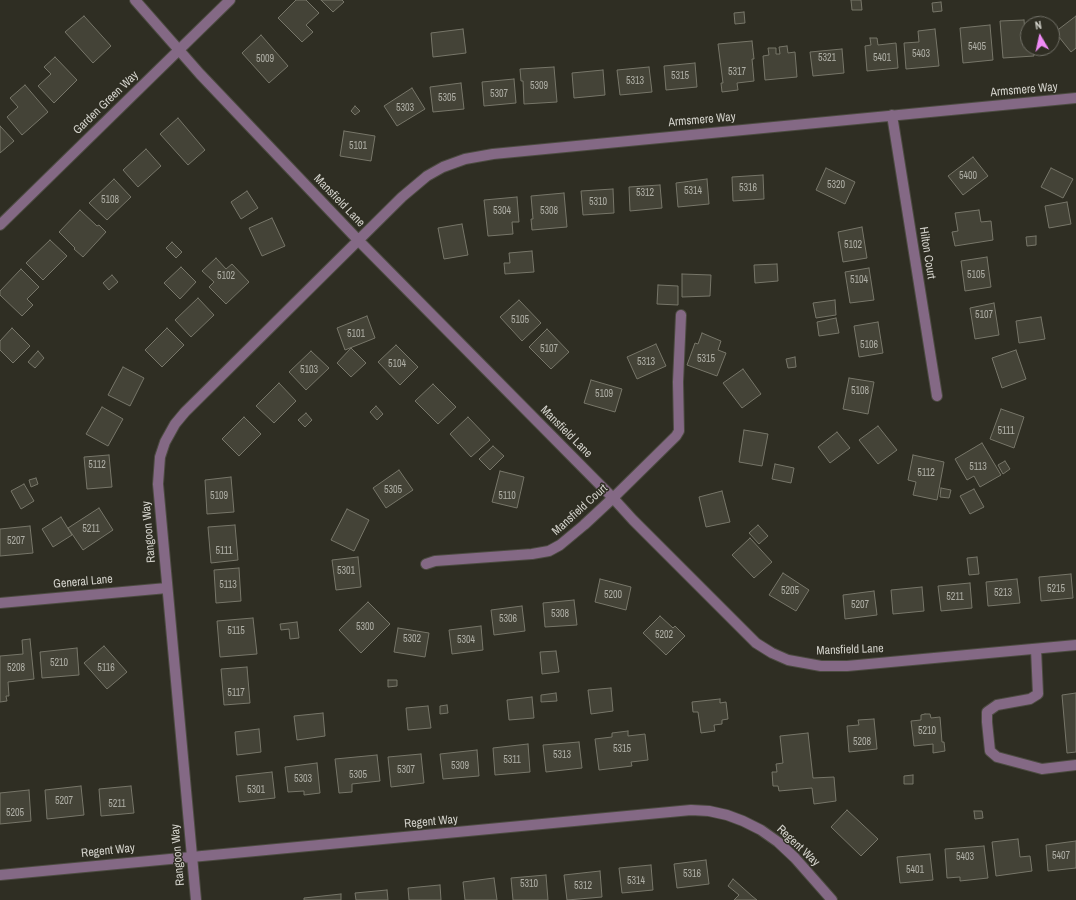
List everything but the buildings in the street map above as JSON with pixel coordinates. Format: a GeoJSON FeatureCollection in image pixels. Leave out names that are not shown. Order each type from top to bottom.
{"type":"FeatureCollection","features":[{"type":"Feature","properties":{"kind":"street","name":"Mansfield Lane"},"geometry":{"type":"LineString","coordinates":[[135,0],[200,74],[358,240],[746,634],[766,650],[788,660],[821,666],[847,666],[1076,645]]}},
{"type":"Feature","properties":{"kind":"street","name":"Garden Green Way"},"geometry":{"type":"LineString","coordinates":[[0,225],[230,0]]}},
{"type":"Feature","properties":{"kind":"street","name":"Armsmere Way"},"geometry":{"type":"LineString","coordinates":[[358,240],[402,197],[427,176],[465,159],[493,154],[1076,98]]}},
{"type":"Feature","properties":{"kind":"street","name":"Hilton Court"},"geometry":{"type":"LineString","coordinates":[[892,115],[937,396]]}},
{"type":"Feature","properties":{"kind":"street","name":"Rangoon Way"},"geometry":{"type":"LineString","coordinates":[[196,900],[158,484],[160,458],[164,442],[175,424],[185,412],[358,240]]}},
{"type":"Feature","properties":{"kind":"street","name":"Mansfield Court"},"geometry":{"type":"LineString","coordinates":[[426,564],[435,561],[532,554],[549,551],[560,545],[613,498],[676,436],[679,431],[678,382],[681,315]]}},
{"type":"Feature","properties":{"kind":"street","name":"General Lane"},"geometry":{"type":"LineString","coordinates":[[0,603],[168,588]]}},
{"type":"Feature","properties":{"kind":"street"},"geometry":{"type":"LineString","coordinates":[[1036,649],[1038,694],[1030,699],[997,705],[987,712],[990,751],[997,757],[1042,769],[1076,765]]}},
{"type":"Feature","properties":{"kind":"street","name":"Regent Way"},"geometry":{"type":"LineString","coordinates":[[0,875],[697,810],[727,814],[761,830],[778,842],[795,858],[832,900]]}}]}
